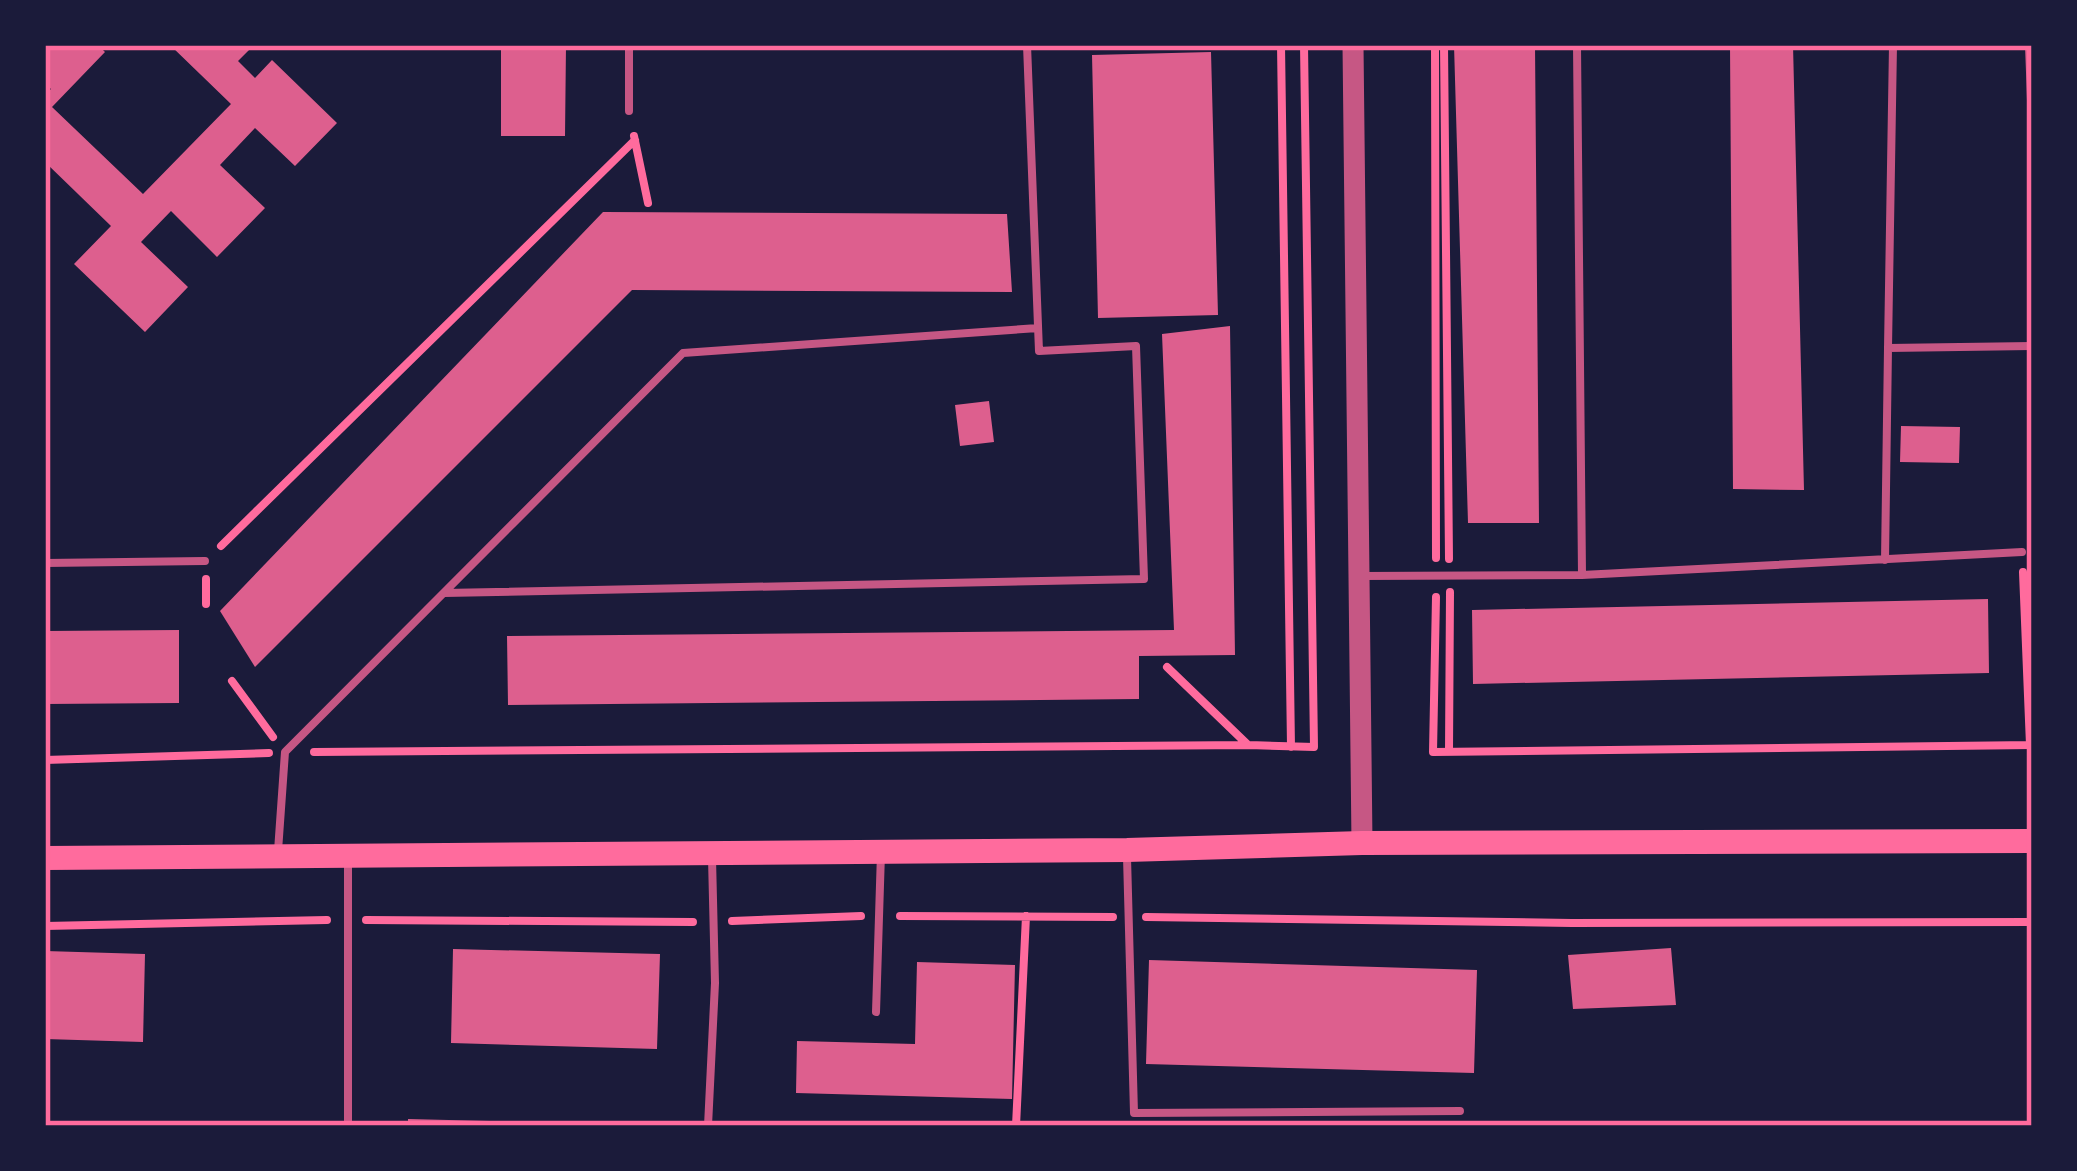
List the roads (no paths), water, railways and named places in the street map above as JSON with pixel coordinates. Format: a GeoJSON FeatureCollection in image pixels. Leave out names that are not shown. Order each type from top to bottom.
{"type":"FeatureCollection","features":[{"type":"Feature","properties":{"kind":"main road"},"geometry":{"type":"LineString","coordinates":[[45,858],[1127,850],[1362,843],[2032,841]]}},
{"type":"Feature","properties":{"kind":"street"},"geometry":{"type":"LineString","coordinates":[[1353,45],[1362,843]]}},
{"type":"Feature","properties":{"kind":"lane"},"geometry":{"type":"LineString","coordinates":[[629,45],[629,111]]}},
{"type":"Feature","properties":{"kind":"lane"},"geometry":{"type":"LineString","coordinates":[[444,592],[1144,579],[1136,346],[1039,351],[1027,45]]}},
{"type":"Feature","properties":{"kind":"lane"},"geometry":{"type":"LineString","coordinates":[[1577,45],[1582,574]]}},
{"type":"Feature","properties":{"kind":"lane"},"geometry":{"type":"LineString","coordinates":[[1885,560],[1893,45]]}},
{"type":"Feature","properties":{"kind":"lane"},"geometry":{"type":"LineString","coordinates":[[278,856],[285,752],[683,353],[1038,328]]}},
{"type":"Feature","properties":{"kind":"lane"},"geometry":{"type":"LineString","coordinates":[[1888,348],[2032,346]]}},
{"type":"Feature","properties":{"kind":"lane"},"geometry":{"type":"LineString","coordinates":[[1360,576],[1582,574],[2022,552]]}},
{"type":"Feature","properties":{"kind":"lane"},"geometry":{"type":"LineString","coordinates":[[45,563],[206,561]]}},
{"type":"Feature","properties":{"kind":"lane"},"geometry":{"type":"LineString","coordinates":[[1127,850],[1134,1113],[1460,1111]]}},
{"type":"Feature","properties":{"kind":"lane"},"geometry":{"type":"LineString","coordinates":[[876,1012],[881,852]]}},
{"type":"Feature","properties":{"kind":"lane"},"geometry":{"type":"LineString","coordinates":[[707,1126],[715,983],[712,853]]}},
{"type":"Feature","properties":{"kind":"lane"},"geometry":{"type":"LineString","coordinates":[[347,857],[348,1126]]}}]}
